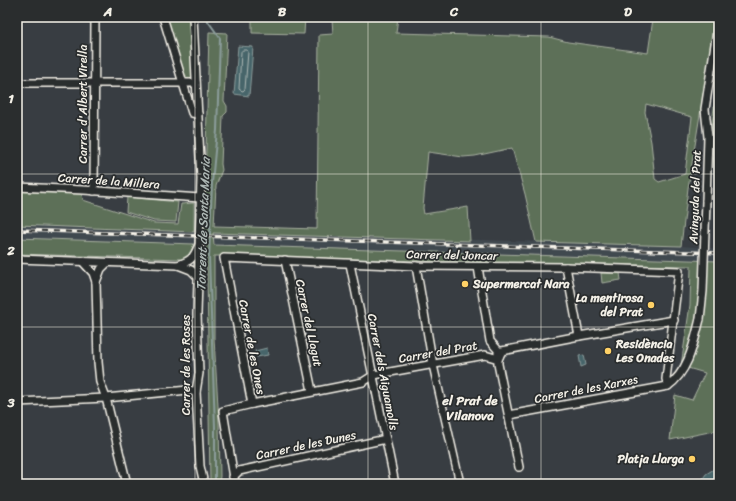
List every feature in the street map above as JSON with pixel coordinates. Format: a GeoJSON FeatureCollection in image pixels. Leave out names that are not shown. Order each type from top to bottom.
{"type":"FeatureCollection","features":[{"type":"Feature","properties":{"kind":"street","name":"Carrer d'Albert Virella"},"geometry":{"type":"LineString","coordinates":[[94,191],[95,17]]}},
{"type":"Feature","properties":{"kind":"street"},"geometry":{"type":"LineString","coordinates":[[163,17],[192,113],[198,114]]}},
{"type":"Feature","properties":{"kind":"street","name":"Carrer de les Roses"},"geometry":{"type":"LineString","coordinates":[[193,17],[201,179],[197,314],[199,374],[196,392],[200,466],[204,484]]}},
{"type":"Feature","properties":{"kind":"street","name":"Avinguda del Prat"},"geometry":{"type":"LineString","coordinates":[[668,386],[675,381],[687,362],[700,319],[703,291],[708,137],[705,109],[719,18]]}},
{"type":"Feature","properties":{"kind":"street"},"geometry":{"type":"LineString","coordinates":[[17,83],[196,83]]}},
{"type":"Feature","properties":{"kind":"street","name":"Carrer de la Millera"},"geometry":{"type":"LineString","coordinates":[[17,187],[200,198]]}},
{"type":"Feature","properties":{"kind":"street"},"geometry":{"type":"LineString","coordinates":[[178,265],[189,261],[195,255],[199,245]]}},
{"type":"Feature","properties":{"kind":"street","name":"Carrer del Joncar"},"geometry":{"type":"LineString","coordinates":[[224,258],[416,266],[566,267],[679,271],[674,320]]}},
{"type":"Feature","properties":{"kind":"street","name":"Carrer de les Ones"},"geometry":{"type":"LineString","coordinates":[[224,258],[252,404],[223,412],[234,481]]}},
{"type":"Feature","properties":{"kind":"street"},"geometry":{"type":"LineString","coordinates":[[17,259],[178,265],[191,270],[198,278]]}},
{"type":"Feature","properties":{"kind":"street","name":"Carrer del Llagut"},"geometry":{"type":"LineString","coordinates":[[285,260],[312,391]]}},
{"type":"Feature","properties":{"kind":"street"},"geometry":{"type":"LineString","coordinates":[[82,261],[93,273],[96,282],[100,382],[106,398],[127,484]]}},
{"type":"Feature","properties":{"kind":"street"},"geometry":{"type":"LineString","coordinates":[[96,282],[101,269],[107,263]]}},
{"type":"Feature","properties":{"kind":"street","name":"Carrer dels Aiguamolls"},"geometry":{"type":"LineString","coordinates":[[350,264],[374,375],[395,484]]}},
{"type":"Feature","properties":{"kind":"street"},"geometry":{"type":"LineString","coordinates":[[416,266],[433,364],[459,479]]}},
{"type":"Feature","properties":{"kind":"street"},"geometry":{"type":"LineString","coordinates":[[478,267],[490,341],[498,350],[498,364],[519,467]]}},
{"type":"Feature","properties":{"kind":"street"},"geometry":{"type":"LineString","coordinates":[[566,267],[579,336]]}},
{"type":"Feature","properties":{"kind":"street"},"geometry":{"type":"LineString","coordinates":[[499,357],[502,351],[674,320],[666,379],[668,386]]}},
{"type":"Feature","properties":{"kind":"street","name":"Carrer del Prat"},"geometry":{"type":"LineString","coordinates":[[252,404],[363,382],[374,375],[485,355],[494,358],[499,357]]}},
{"type":"Feature","properties":{"kind":"street"},"geometry":{"type":"LineString","coordinates":[[668,367],[673,374],[680,373]]}},
{"type":"Feature","properties":{"kind":"street","name":"Carrer de les Xarxes"},"geometry":{"type":"LineString","coordinates":[[508,415],[668,386]]}},
{"type":"Feature","properties":{"kind":"street"},"geometry":{"type":"LineString","coordinates":[[17,402],[106,398],[188,390],[196,392]]}},
{"type":"Feature","properties":{"kind":"street","name":"Carrer de les Dunes"},"geometry":{"type":"LineString","coordinates":[[239,471],[386,439]]}},
{"type":"Feature","properties":{"kind":"street"},"geometry":{"type":"LineString","coordinates":[[232,465],[239,471],[234,481]]}},
{"type":"Feature","properties":{"kind":"shaded area"},"geometry":{"type":"Polygon","coordinates":[[[17,225],[194,232],[194,244],[17,238],[17,225]]]}},
{"type":"Feature","properties":{"kind":"shaded area"},"geometry":{"type":"Polygon","coordinates":[[[213,232],[681,246],[719,249],[719,261],[214,245],[213,232]]]}},
{"type":"Feature","properties":{"kind":"green space"},"geometry":{"type":"Polygon","coordinates":[[[169,17],[190,17],[193,76],[189,80],[184,79],[166,23],[169,17]]]}},
{"type":"Feature","properties":{"kind":"green space"},"geometry":{"type":"Polygon","coordinates":[[[252,17],[305,17],[304,34],[252,33],[252,17]]]}},
{"type":"Feature","properties":{"kind":"green space"},"geometry":{"type":"Polygon","coordinates":[[[329,17],[398,17],[396,33],[549,37],[568,42],[648,53],[653,19],[650,17],[716,17],[688,188],[681,246],[536,242],[525,194],[512,148],[463,157],[428,152],[423,208],[424,214],[468,207],[470,241],[213,233],[214,245],[719,261],[719,430],[670,440],[675,395],[692,400],[705,373],[681,366],[690,305],[691,266],[214,256],[214,338],[219,423],[220,476],[219,484],[210,484],[207,271],[204,229],[209,32],[227,33],[224,101],[227,106],[227,112],[223,116],[222,170],[216,186],[214,226],[317,229],[319,35],[333,34],[332,19],[329,17]],[[646,104],[645,112],[651,142],[655,179],[659,182],[685,174],[692,117],[646,104]]]}},
{"type":"Feature","properties":{"kind":"green space"},"geometry":{"type":"Polygon","coordinates":[[[715,99],[719,100],[719,217],[711,132],[715,99]]]}},
{"type":"Feature","properties":{"kind":"green space"},"geometry":{"type":"Polygon","coordinates":[[[17,191],[82,194],[83,200],[154,223],[178,224],[181,204],[194,203],[194,232],[17,225],[17,191]]]}},
{"type":"Feature","properties":{"kind":"green space"},"geometry":{"type":"Polygon","coordinates":[[[127,197],[178,202],[176,222],[154,221],[126,212],[127,197]]]}},
{"type":"Feature","properties":{"kind":"green space"},"geometry":{"type":"Polygon","coordinates":[[[17,238],[194,244],[190,254],[181,259],[17,254],[17,238]]]}},
{"type":"Feature","properties":{"kind":"green space"},"geometry":{"type":"Polygon","coordinates":[[[601,273],[620,273],[621,280],[602,283],[601,273]]]}},
{"type":"Feature","properties":{"kind":"water"},"geometry":{"type":"Polygon","coordinates":[[[238,46],[253,47],[249,96],[234,94],[238,46]]]}},
{"type":"Feature","properties":{"kind":"water"},"geometry":{"type":"Polygon","coordinates":[[[267,348],[268,355],[257,357],[255,351],[267,348]]]}},
{"type":"Feature","properties":{"kind":"water"},"geometry":{"type":"Polygon","coordinates":[[[584,355],[586,365],[581,367],[579,356],[584,355]]]}},
{"type":"Feature","properties":{"kind":"water"},"geometry":{"type":"Polygon","coordinates":[[[719,466],[719,484],[699,484],[706,474],[719,466]]]}},
{"type":"Feature","properties":{"kind":"waterway","name":"Torrent de Santa Maria"},"geometry":{"type":"LineString","coordinates":[[205,17],[220,38],[217,130],[212,183],[209,258],[215,427],[215,484]]}},
{"type":"Feature","properties":{"kind":"railway"},"geometry":{"type":"LineString","coordinates":[[17,230],[719,253]]}},
{"type":"Feature","properties":{"kind":"place","name":"Supermercat Nara"},"geometry":{"type":"Point","coordinates":[465,284]}},
{"type":"Feature","properties":{"kind":"place","name":"La mentirosa del Prat"},"geometry":{"type":"Point","coordinates":[651,305]}},
{"type":"Feature","properties":{"kind":"place","name":"Residència Les Onades"},"geometry":{"type":"Point","coordinates":[608,351]}},
{"type":"Feature","properties":{"kind":"place","name":"Platja Llarga"},"geometry":{"type":"Point","coordinates":[692,459]}},
{"type":"Feature","properties":{"kind":"district","name":"el Prat de Vilanova"},"geometry":{"type":"Point","coordinates":[470,408]}}]}
